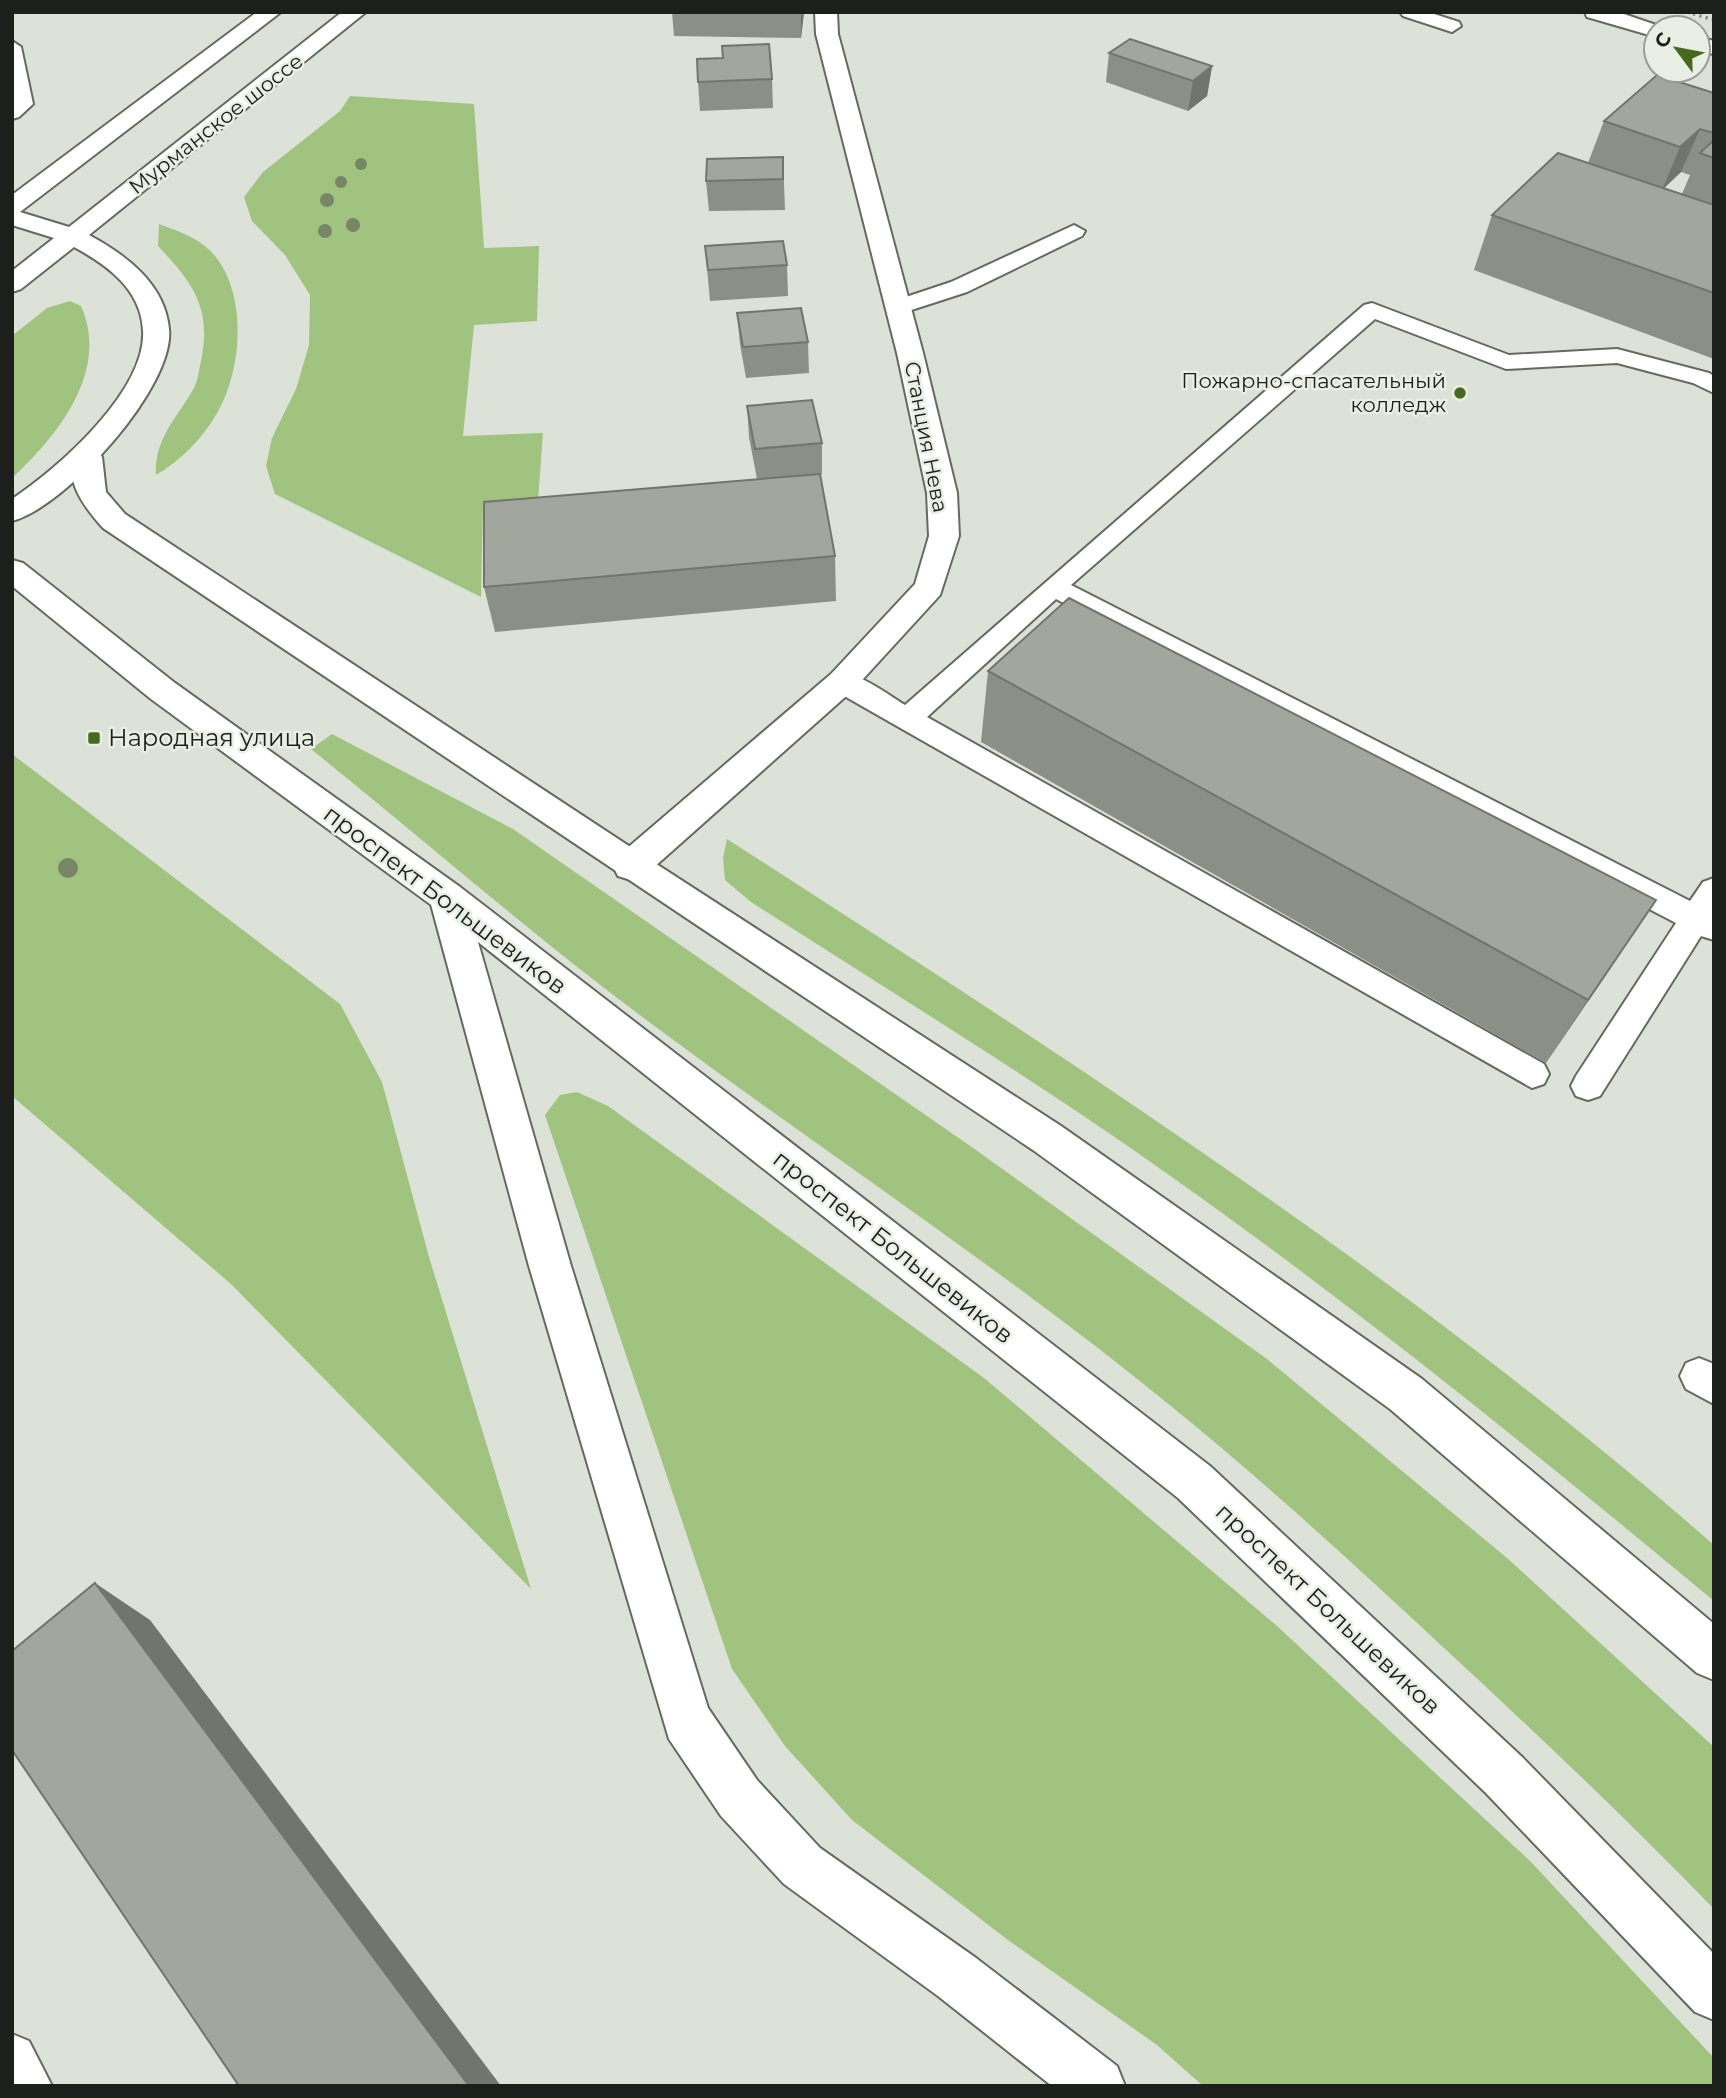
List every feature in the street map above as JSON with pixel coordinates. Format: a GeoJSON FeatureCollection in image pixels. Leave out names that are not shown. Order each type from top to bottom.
{"type":"FeatureCollection","features":[{"type":"Feature","properties":{"kind":"main road"},"geometry":{"type":"LineString","coordinates":[[12,207],[271,12]]}},
{"type":"Feature","properties":{"kind":"main road","name":"Мурманское шоссе"},"geometry":{"type":"LineString","coordinates":[[75,236],[356,12]]}},
{"type":"Feature","properties":{"kind":"main road","name":"Станция Нева"},"geometry":{"type":"LineString","coordinates":[[631,866],[842,682],[929,588],[944,536],[942,493],[899,307],[827,34],[826,12]]}},
{"type":"Feature","properties":{"kind":"main road"},"geometry":{"type":"LineString","coordinates":[[1595,12],[1642,27]]}},
{"type":"Feature","properties":{"kind":"main road"},"geometry":{"type":"LineString","coordinates":[[12,218],[75,236],[115,261],[146,293],[157,328],[149,365],[121,416],[88,457],[43,493],[12,512]]}},
{"type":"Feature","properties":{"kind":"main road"},"geometry":{"type":"LineString","coordinates":[[12,284],[75,236]]}},
{"type":"Feature","properties":{"kind":"main road"},"geometry":{"type":"LineString","coordinates":[[88,457],[86,481],[95,501],[114,520],[631,866],[1047,1138],[1406,1394],[1714,1656]]}},
{"type":"Feature","properties":{"kind":"main road","name":"проспект Большевиков"},"geometry":{"type":"LineString","coordinates":[[12,570],[163,691],[447,897],[1194,1482],[1504,1775],[1714,1993]]}},
{"type":"Feature","properties":{"kind":"main road"},"geometry":{"type":"LineString","coordinates":[[447,897],[550,1266],[687,1721],[738,1798],[802,1867],[957,1977],[1097,2086]]}},
{"type":"Feature","properties":{"kind":"lane"},"geometry":{"type":"LineString","coordinates":[[1409,12],[1452,26]]}},
{"type":"Feature","properties":{"kind":"lane"},"geometry":{"type":"LineString","coordinates":[[12,47],[23,104],[12,113]]}},
{"type":"Feature","properties":{"kind":"lane"},"geometry":{"type":"LineString","coordinates":[[899,307],[959,287],[1074,231]]}},
{"type":"Feature","properties":{"kind":"lane"},"geometry":{"type":"LineString","coordinates":[[908,718],[1053,587],[1372,310],[1506,362],[1617,356],[1701,378],[1714,386]]}},
{"type":"Feature","properties":{"kind":"lane"},"geometry":{"type":"LineString","coordinates":[[1053,587],[1705,923]]}},
{"type":"Feature","properties":{"kind":"lane"},"geometry":{"type":"LineString","coordinates":[[842,682],[1532,1074]]}},
{"type":"Feature","properties":{"kind":"lane"},"geometry":{"type":"LineString","coordinates":[[1588,1086],[1705,923],[1714,890]]}},
{"type":"Feature","properties":{"kind":"lane"},"geometry":{"type":"LineString","coordinates":[[12,2058],[28,2086]]}},
{"type":"Feature","properties":{"kind":"green space"},"geometry":{"type":"Polygon","coordinates":[[[350,96],[474,104],[484,248],[539,246],[537,321],[474,325],[463,436],[543,433],[538,500],[483,503],[481,597],[275,494],[266,466],[272,438],[296,389],[309,345],[310,295],[285,255],[252,221],[244,197],[263,172],[340,111],[350,96]]]}},
{"type":"Feature","properties":{"kind":"green space"},"geometry":{"type":"Polygon","coordinates":[[[159,224],[196,240],[215,256],[226,273],[233,292],[238,334],[231,378],[216,415],[190,449],[156,475],[156,462],[163,440],[195,385],[204,342],[204,326],[197,298],[181,272],[158,246],[159,224]]]}},
{"type":"Feature","properties":{"kind":"green space"},"geometry":{"type":"Polygon","coordinates":[[[70,301],[81,306],[88,330],[89,354],[84,378],[62,422],[12,478],[12,336],[47,308],[70,301]]]}},
{"type":"Feature","properties":{"kind":"green space"},"geometry":{"type":"Polygon","coordinates":[[[332,734],[513,829],[976,1150],[1267,1359],[1507,1558],[1714,1747],[1714,1909],[1615,1809],[1513,1712],[1346,1557],[1245,1468],[1052,1313],[668,1036],[532,931],[311,749],[332,734]]]}},
{"type":"Feature","properties":{"kind":"green space"},"geometry":{"type":"Polygon","coordinates":[[[12,754],[340,1004],[382,1082],[429,1257],[531,1589],[231,1284],[12,1096],[12,754]]]}},
{"type":"Feature","properties":{"kind":"green space"},"geometry":{"type":"Polygon","coordinates":[[[727,839],[982,1004],[1234,1174],[1479,1353],[1598,1447],[1714,1545],[1714,1601],[1428,1369],[1207,1202],[1038,1086],[751,902],[725,880],[723,858],[727,839]]]}},
{"type":"Feature","properties":{"kind":"green space"},"geometry":{"type":"Polygon","coordinates":[[[577,1092],[608,1106],[984,1378],[1277,1626],[1531,1862],[1714,2058],[1714,2086],[1203,2086],[1157,2045],[1008,1940],[852,1820],[785,1746],[732,1669],[545,1115],[560,1095],[577,1092]]]}},
{"type":"Feature","properties":{"kind":"building"},"geometry":{"type":"Polygon","coordinates":[[[1130,39],[1212,66],[1193,81],[1109,53],[1130,39]]]}},
{"type":"Feature","properties":{"kind":"building"},"geometry":{"type":"Polygon","coordinates":[[[769,44],[772,79],[698,82],[697,59],[723,58],[722,46],[769,44]]]}},
{"type":"Feature","properties":{"kind":"building"},"geometry":{"type":"Polygon","coordinates":[[[1647,84],[1686,84],[1714,93],[1714,133],[1700,129],[1680,147],[1604,121],[1647,84]]]}},
{"type":"Feature","properties":{"kind":"building"},"geometry":{"type":"Polygon","coordinates":[[[1714,140],[1714,158],[1700,153],[1714,140]]]}},
{"type":"Feature","properties":{"kind":"building"},"geometry":{"type":"Polygon","coordinates":[[[1558,153],[1714,205],[1714,293],[1492,215],[1558,153]]]}},
{"type":"Feature","properties":{"kind":"building"},"geometry":{"type":"Polygon","coordinates":[[[783,157],[783,179],[706,181],[707,159],[783,157]]]}},
{"type":"Feature","properties":{"kind":"building"},"geometry":{"type":"Polygon","coordinates":[[[783,241],[787,265],[708,270],[705,246],[783,241]]]}},
{"type":"Feature","properties":{"kind":"building"},"geometry":{"type":"Polygon","coordinates":[[[801,308],[808,342],[743,347],[737,313],[801,308]]]}},
{"type":"Feature","properties":{"kind":"building"},"geometry":{"type":"Polygon","coordinates":[[[812,400],[822,443],[755,449],[747,406],[812,400]]]}},
{"type":"Feature","properties":{"kind":"building"},"geometry":{"type":"Polygon","coordinates":[[[820,474],[835,556],[484,587],[484,502],[820,474]]]}},
{"type":"Feature","properties":{"kind":"building"},"geometry":{"type":"Polygon","coordinates":[[[1069,598],[1656,900],[1588,1000],[988,671],[1069,598]]]}},
{"type":"Feature","properties":{"kind":"building"},"geometry":{"type":"Polygon","coordinates":[[[95,1583],[469,2086],[239,2086],[12,1750],[12,1651],[95,1583]]]}},
{"type":"Feature","properties":{"kind":"railway"},"geometry":{"type":"LineString","coordinates":[[1687,12],[1714,20]]}},
{"type":"Feature","properties":{"kind":"place","name":"Пожарно-спасательный колледж"},"geometry":{"type":"Point","coordinates":[1460,393]}},
{"type":"Feature","properties":{"kind":"place","name":"Народная улица"},"geometry":{"type":"Point","coordinates":[94,738]}}]}
